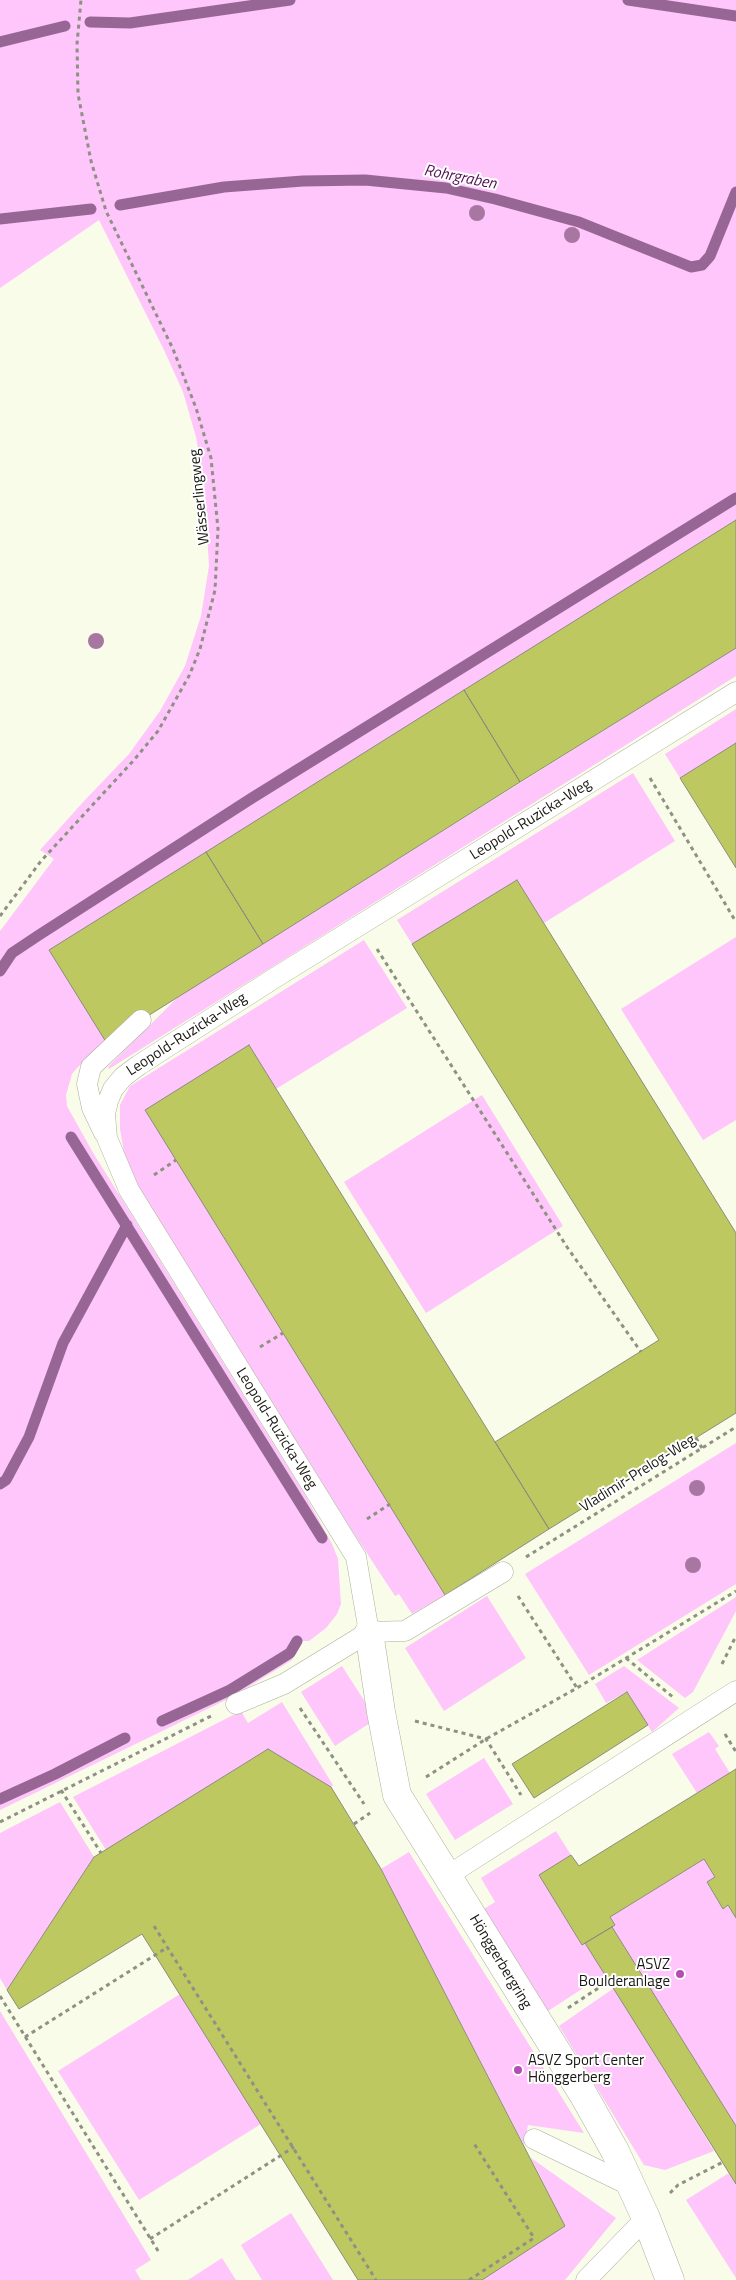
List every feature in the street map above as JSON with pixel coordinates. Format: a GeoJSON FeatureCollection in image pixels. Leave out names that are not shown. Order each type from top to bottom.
{"type":"FeatureCollection","features":[{"type":"Feature","properties":{"kind":"street","name":"Hönggerbergring"},"geometry":{"type":"LineString","coordinates":[[369,1632],[381,1712],[397,1795],[583,2094],[615,2151],[646,2218],[670,2280]]}},
{"type":"Feature","properties":{"kind":"lane","name":"Leopold-Ruzicka-Weg"},"geometry":{"type":"LineString","coordinates":[[369,1632],[356,1557],[129,1190],[107,1138],[105,1114],[108,1101],[113,1089],[123,1077],[273,979],[736,692]]}},
{"type":"Feature","properties":{"kind":"lane"},"geometry":{"type":"LineString","coordinates":[[107,1138],[92,1108],[87,1084],[91,1067],[141,1020]]}},
{"type":"Feature","properties":{"kind":"lane"},"geometry":{"type":"LineString","coordinates":[[236,1704],[284,1684],[369,1632],[406,1631],[503,1572]]}},
{"type":"Feature","properties":{"kind":"lane"},"geometry":{"type":"LineString","coordinates":[[447,1876],[736,1691]]}},
{"type":"Feature","properties":{"kind":"lane"},"geometry":{"type":"LineString","coordinates":[[534,2139],[631,2186]]}},
{"type":"Feature","properties":{"kind":"lane"},"geometry":{"type":"LineString","coordinates":[[586,2280],[646,2218]]}},
{"type":"Feature","properties":{"kind":"path","name":"Wässerlingweg"},"geometry":{"type":"LineString","coordinates":[[0,916],[47,854],[134,760],[158,731],[190,676],[200,649],[215,590],[218,529],[211,458],[196,408],[173,349],[106,211],[90,160],[78,94],[77,44],[81,0]]}},
{"type":"Feature","properties":{"kind":"path"},"geometry":{"type":"LineString","coordinates":[[636,754],[736,922]]}},
{"type":"Feature","properties":{"kind":"path"},"geometry":{"type":"LineString","coordinates":[[362,925],[567,1247],[641,1352]]}},
{"type":"Feature","properties":{"kind":"path"},"geometry":{"type":"LineString","coordinates":[[153,1175],[176,1160]]}},
{"type":"Feature","properties":{"kind":"path"},"geometry":{"type":"LineString","coordinates":[[252,1352],[283,1333]]}},
{"type":"Feature","properties":{"kind":"path","name":"Vladimir-Prelog-Weg"},"geometry":{"type":"LineString","coordinates":[[521,1560],[736,1427]]}},
{"type":"Feature","properties":{"kind":"path"},"geometry":{"type":"LineString","coordinates":[[696,1438],[702,1448]]}},
{"type":"Feature","properties":{"kind":"path"},"geometry":{"type":"LineString","coordinates":[[359,1524],[390,1504]]}},
{"type":"Feature","properties":{"kind":"path"},"geometry":{"type":"LineString","coordinates":[[503,1572],[577,1688]]}},
{"type":"Feature","properties":{"kind":"path"},"geometry":{"type":"LineString","coordinates":[[397,1795],[486,1739],[577,1688],[736,1591]]}},
{"type":"Feature","properties":{"kind":"path"},"geometry":{"type":"LineString","coordinates":[[626,1658],[696,1716]]}},
{"type":"Feature","properties":{"kind":"path"},"geometry":{"type":"LineString","coordinates":[[284,1684],[370,1813]]}},
{"type":"Feature","properties":{"kind":"path"},"geometry":{"type":"LineString","coordinates":[[0,1822],[60,1790],[236,1704]]}},
{"type":"Feature","properties":{"kind":"path"},"geometry":{"type":"LineString","coordinates":[[381,1712],[486,1739],[537,1820]]}},
{"type":"Feature","properties":{"kind":"path"},"geometry":{"type":"LineString","coordinates":[[729,1740],[736,1752]]}},
{"type":"Feature","properties":{"kind":"path"},"geometry":{"type":"LineString","coordinates":[[60,1790],[101,1853]]}},
{"type":"Feature","properties":{"kind":"path"},"geometry":{"type":"LineString","coordinates":[[154,1926],[376,2280]]}},
{"type":"Feature","properties":{"kind":"path"},"geometry":{"type":"LineString","coordinates":[[25,2037],[168,1947]]}},
{"type":"Feature","properties":{"kind":"path"},"geometry":{"type":"LineString","coordinates":[[539,2026],[609,1981]]}},
{"type":"Feature","properties":{"kind":"path"},"geometry":{"type":"LineString","coordinates":[[0,1996],[160,2254]]}},
{"type":"Feature","properties":{"kind":"path"},"geometry":{"type":"LineString","coordinates":[[469,2280],[534,2238],[473,2142]]}},
{"type":"Feature","properties":{"kind":"path"},"geometry":{"type":"LineString","coordinates":[[150,2239],[294,2147]]}},
{"type":"Feature","properties":{"kind":"path"},"geometry":{"type":"LineString","coordinates":[[678,2185],[723,2162]]}},
{"type":"Feature","properties":{"kind":"shaded area"},"geometry":{"type":"Polygon","coordinates":[[[0,0],[736,0],[736,520],[106,1042],[72,1074],[66,1095],[67,1106],[92,1151],[305,1495],[332,1544],[338,1559],[341,1604],[337,1614],[326,1628],[309,1641],[297,1641],[292,1660],[232,1697],[0,1810],[0,931],[54,859],[40,850],[129,754],[160,711],[185,666],[201,616],[209,566],[204,484],[196,437],[183,392],[99,220],[0,288],[0,0]]]}},
{"type":"Feature","properties":{"kind":"shaded area"},"geometry":{"type":"Polygon","coordinates":[[[736,648],[736,676],[109,1069],[108,1067],[179,996],[736,648]]]}},
{"type":"Feature","properties":{"kind":"shaded area"},"geometry":{"type":"Polygon","coordinates":[[[736,709],[736,743],[680,778],[665,754],[736,709]]]}},
{"type":"Feature","properties":{"kind":"shaded area"},"geometry":{"type":"Polygon","coordinates":[[[633,773],[675,841],[544,923],[517,880],[412,944],[397,920],[633,773]]]}},
{"type":"Feature","properties":{"kind":"shaded area"},"geometry":{"type":"Polygon","coordinates":[[[736,937],[736,1120],[703,1140],[621,1009],[736,937]]]}},
{"type":"Feature","properties":{"kind":"shaded area"},"geometry":{"type":"Polygon","coordinates":[[[364,940],[407,1008],[276,1089],[445,1595],[412,1614],[399,1594],[395,1596],[351,1529],[132,1176],[124,1153],[120,1129],[120,1105],[130,1086],[364,940]]]}},
{"type":"Feature","properties":{"kind":"shaded area"},"geometry":{"type":"Polygon","coordinates":[[[482,1095],[563,1226],[426,1313],[344,1182],[482,1095]]]}},
{"type":"Feature","properties":{"kind":"shaded area"},"geometry":{"type":"Polygon","coordinates":[[[736,1443],[736,1584],[589,1675],[525,1574],[736,1443]]]}},
{"type":"Feature","properties":{"kind":"shaded area"},"geometry":{"type":"Polygon","coordinates":[[[487,1596],[526,1658],[444,1711],[405,1648],[487,1596]]]}},
{"type":"Feature","properties":{"kind":"shaded area"},"geometry":{"type":"Polygon","coordinates":[[[736,1597],[736,1611],[693,1692],[685,1698],[637,1660],[736,1597]]]}},
{"type":"Feature","properties":{"kind":"shaded area"},"geometry":{"type":"Polygon","coordinates":[[[342,1666],[376,1719],[335,1746],[301,1692],[342,1666]]]}},
{"type":"Feature","properties":{"kind":"shaded area"},"geometry":{"type":"Polygon","coordinates":[[[624,1666],[679,1708],[652,1732],[627,1692],[606,1703],[595,1684],[624,1666]]]}},
{"type":"Feature","properties":{"kind":"shaded area"},"geometry":{"type":"Polygon","coordinates":[[[282,1702],[333,1785],[331,1787],[267,1750],[106,1850],[73,1797],[241,1711],[248,1723],[282,1702]]]}},
{"type":"Feature","properties":{"kind":"shaded area"},"geometry":{"type":"Polygon","coordinates":[[[709,1732],[719,1746],[715,1749],[730,1773],[697,1793],[672,1754],[709,1732]]]}},
{"type":"Feature","properties":{"kind":"shaded area"},"geometry":{"type":"Polygon","coordinates":[[[484,1758],[513,1804],[455,1840],[426,1794],[484,1758]]]}},
{"type":"Feature","properties":{"kind":"shaded area"},"geometry":{"type":"Polygon","coordinates":[[[60,1802],[94,1857],[7,1990],[0,1978],[0,1833],[60,1802]]]}},
{"type":"Feature","properties":{"kind":"shaded area"},"geometry":{"type":"Polygon","coordinates":[[[556,1831],[571,1855],[539,1875],[582,1945],[585,1943],[605,1974],[548,2011],[484,1909],[495,1902],[481,1878],[556,1831]]]}},
{"type":"Feature","properties":{"kind":"shaded area"},"geometry":{"type":"Polygon","coordinates":[[[409,1852],[584,2133],[528,2125],[524,2145],[381,1869],[409,1852]]]}},
{"type":"Feature","properties":{"kind":"shaded area","name":"ASVZ Boulderanlage"},"geometry":{"type":"Polygon","coordinates":[[[704,1859],[715,1877],[707,1883],[723,1909],[728,1905],[736,1918],[736,2126],[612,1927],[615,1925],[610,1917],[704,1859]]]}},
{"type":"Feature","properties":{"kind":"shaded area"},"geometry":{"type":"Polygon","coordinates":[[[614,1988],[714,2151],[665,2170],[644,2165],[559,2026],[614,1988]]]}},
{"type":"Feature","properties":{"kind":"shaded area"},"geometry":{"type":"Polygon","coordinates":[[[180,1994],[261,2124],[139,2200],[58,2071],[180,1994]]]}},
{"type":"Feature","properties":{"kind":"shaded area"},"geometry":{"type":"Polygon","coordinates":[[[0,2011],[151,2260],[135,2270],[141,2280],[0,2280],[0,2011]]]}},
{"type":"Feature","properties":{"kind":"shaded area"},"geometry":{"type":"Polygon","coordinates":[[[531,2158],[616,2218],[565,2280],[482,2280],[565,2226],[531,2158]]]}},
{"type":"Feature","properties":{"kind":"shaded area"},"geometry":{"type":"Polygon","coordinates":[[[729,2173],[736,2184],[736,2278],[686,2200],[729,2173]]]}},
{"type":"Feature","properties":{"kind":"shaded area"},"geometry":{"type":"Polygon","coordinates":[[[291,2213],[333,2280],[262,2280],[241,2245],[291,2213]]]}},
{"type":"Feature","properties":{"kind":"shaded area"},"geometry":{"type":"Polygon","coordinates":[[[222,2258],[236,2280],[188,2280],[222,2258]]]}},
{"type":"Feature","properties":{"kind":"building"},"geometry":{"type":"Polygon","coordinates":[[[736,520],[736,648],[520,782],[464,690],[736,520]]]}},
{"type":"Feature","properties":{"kind":"building"},"geometry":{"type":"Polygon","coordinates":[[[464,690],[520,782],[263,944],[206,852],[464,690]]]}},
{"type":"Feature","properties":{"kind":"building"},"geometry":{"type":"Polygon","coordinates":[[[736,743],[736,868],[680,778],[736,743]]]}},
{"type":"Feature","properties":{"kind":"building"},"geometry":{"type":"Polygon","coordinates":[[[206,852],[263,944],[106,1042],[49,950],[206,852]]]}},
{"type":"Feature","properties":{"kind":"building"},"geometry":{"type":"Polygon","coordinates":[[[517,880],[736,1233],[736,1413],[549,1529],[495,1442],[659,1340],[412,944],[517,880]]]}},
{"type":"Feature","properties":{"kind":"building"},"geometry":{"type":"Polygon","coordinates":[[[249,1045],[549,1529],[445,1595],[145,1110],[249,1045]]]}},
{"type":"Feature","properties":{"kind":"building"},"geometry":{"type":"Polygon","coordinates":[[[627,1692],[648,1725],[534,1798],[512,1764],[627,1692]]]}},
{"type":"Feature","properties":{"kind":"building"},"geometry":{"type":"Polygon","coordinates":[[[268,1749],[331,1787],[381,1869],[565,2226],[482,2280],[358,2280],[142,1934],[19,2009],[7,1990],[94,1857],[268,1749]]]}},
{"type":"Feature","properties":{"kind":"building"},"geometry":{"type":"Polygon","coordinates":[[[736,1769],[736,1918],[728,1905],[723,1909],[707,1882],[715,1877],[704,1859],[610,1917],[615,1925],[582,1945],[539,1875],[571,1855],[579,1866],[736,1769]]]}},
{"type":"Feature","properties":{"kind":"building"},"geometry":{"type":"Polygon","coordinates":[[[612,1927],[736,2126],[736,2184],[585,1943],[612,1927]]]}},
{"type":"Feature","properties":{"kind":"waterway","name":"Rohrgraben"},"geometry":{"type":"LineString","coordinates":[[90,22],[130,23],[290,0]]}},
{"type":"Feature","properties":{"kind":"waterway","name":"Rohrgraben"},"geometry":{"type":"LineString","coordinates":[[628,0],[736,16]]}},
{"type":"Feature","properties":{"kind":"waterway","name":"Rohrgraben"},"geometry":{"type":"LineString","coordinates":[[0,42],[65,26]]}},
{"type":"Feature","properties":{"kind":"waterway","name":"Rohrgraben"},"geometry":{"type":"LineString","coordinates":[[120,205],[224,187],[303,181],[365,180],[446,188],[579,222],[691,267],[702,265],[710,256],[736,192]]}},
{"type":"Feature","properties":{"kind":"waterway","name":"Rohrgraben"},"geometry":{"type":"LineString","coordinates":[[0,219],[91,209]]}},
{"type":"Feature","properties":{"kind":"waterway"},"geometry":{"type":"LineString","coordinates":[[0,971],[12,953],[252,798],[736,498]]}},
{"type":"Feature","properties":{"kind":"waterway"},"geometry":{"type":"LineString","coordinates":[[71,1137],[322,1538]]}},
{"type":"Feature","properties":{"kind":"waterway"},"geometry":{"type":"LineString","coordinates":[[0,1484],[6,1480],[29,1437],[63,1343],[127,1225]]}},
{"type":"Feature","properties":{"kind":"waterway"},"geometry":{"type":"LineString","coordinates":[[162,1721],[230,1690],[290,1653],[297,1641]]}},
{"type":"Feature","properties":{"kind":"waterway"},"geometry":{"type":"LineString","coordinates":[[0,1799],[55,1774],[125,1738]]}},
{"type":"Feature","properties":{"kind":"place","name":"ASVZ Boulderanlage"},"geometry":{"type":"Point","coordinates":[680,1974]}},
{"type":"Feature","properties":{"kind":"place","name":"ASVZ Sport Center Hönggerberg"},"geometry":{"type":"Point","coordinates":[518,2070]}}]}
